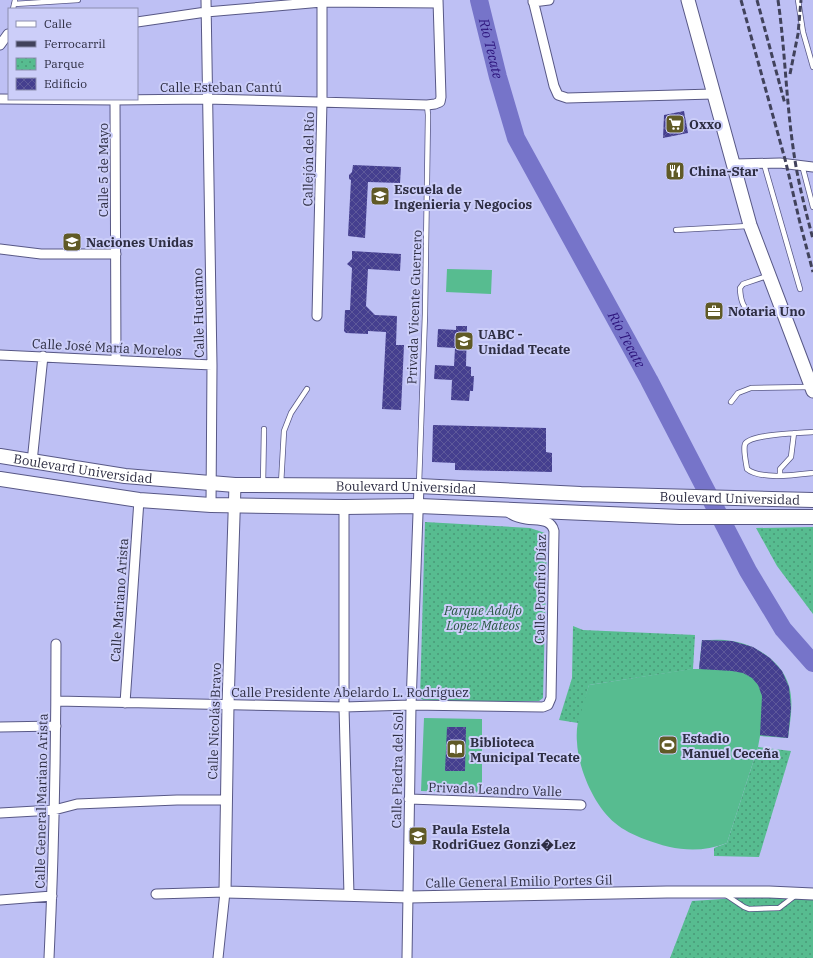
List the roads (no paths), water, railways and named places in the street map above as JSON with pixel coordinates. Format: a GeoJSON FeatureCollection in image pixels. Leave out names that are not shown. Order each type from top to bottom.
{"type":"FeatureCollection","features":[{"type":"Feature","properties":{"kind":"main road"},"geometry":{"type":"LineString","coordinates":[[688,0],[750,225],[812,389]]}},
{"type":"Feature","properties":{"kind":"main road","name":"Boulevard Universidad"},"geometry":{"type":"LineString","coordinates":[[0,456],[125,476],[210,484],[262,486],[419,486],[581,494],[813,500]]}},
{"type":"Feature","properties":{"kind":"main road","name":"Boulevard Universidad"},"geometry":{"type":"LineString","coordinates":[[0,479],[139,500],[211,506],[419,506],[680,517],[813,517]]}},
{"type":"Feature","properties":{"kind":"street","name":"Calle Huetamo"},"geometry":{"type":"LineString","coordinates":[[206,0],[206,98],[212,365],[211,506]]}},
{"type":"Feature","properties":{"kind":"street"},"geometry":{"type":"LineString","coordinates":[[549,0],[533,1],[554,86],[558,95],[567,98],[713,94]]}},
{"type":"Feature","properties":{"kind":"street"},"geometry":{"type":"LineString","coordinates":[[138,22],[206,12],[322,1],[438,2]]}},
{"type":"Feature","properties":{"kind":"street","name":"Callejón del Río"},"geometry":{"type":"LineString","coordinates":[[317,316],[322,101],[322,1]]}},
{"type":"Feature","properties":{"kind":"street","name":"Calle Esteban Cantú"},"geometry":{"type":"LineString","coordinates":[[138,99],[206,98],[427,105],[436,104],[440,102],[441,97],[438,2]]}},
{"type":"Feature","properties":{"kind":"street"},"geometry":{"type":"LineString","coordinates":[[0,45],[6,32]]}},
{"type":"Feature","properties":{"kind":"street","name":"Calle 5 de Mayo"},"geometry":{"type":"LineString","coordinates":[[115,100],[116,360]]}},
{"type":"Feature","properties":{"kind":"street"},"geometry":{"type":"LineString","coordinates":[[734,164],[786,163],[813,167]]}},
{"type":"Feature","properties":{"kind":"street"},"geometry":{"type":"LineString","coordinates":[[0,249],[41,254],[116,254]]}},
{"type":"Feature","properties":{"kind":"street","name":"Calle José María Morelos"},"geometry":{"type":"LineString","coordinates":[[0,355],[212,365]]}},
{"type":"Feature","properties":{"kind":"street"},"geometry":{"type":"LineString","coordinates":[[32,462],[43,356]]}},
{"type":"Feature","properties":{"kind":"street","name":"Calle Nicolás Bravo"},"geometry":{"type":"LineString","coordinates":[[218,958],[225,892],[228,705],[236,485]]}},
{"type":"Feature","properties":{"kind":"street","name":"Calle Piedra del Sol"},"geometry":{"type":"LineString","coordinates":[[407,958],[411,705],[419,486]]}},
{"type":"Feature","properties":{"kind":"street","name":"Calle Mariano Arista"},"geometry":{"type":"LineString","coordinates":[[125,703],[139,500]]}},
{"type":"Feature","properties":{"kind":"street"},"geometry":{"type":"LineString","coordinates":[[344,507],[344,707],[349,895]]}},
{"type":"Feature","properties":{"kind":"street","name":"Calle Porfirio Díaz"},"geometry":{"type":"LineString","coordinates":[[504,510],[514,516],[525,519],[546,521],[550,523],[554,531],[551,698],[548,705]]}},
{"type":"Feature","properties":{"kind":"street","name":"Calle General Mariano Arista"},"geometry":{"type":"LineString","coordinates":[[48,958],[52,896],[56,726],[56,644]]}},
{"type":"Feature","properties":{"kind":"street","name":"Calle Presidente Abelardo L. Rodríguez"},"geometry":{"type":"LineString","coordinates":[[56,701],[344,707],[411,705],[543,707],[548,705]]}},
{"type":"Feature","properties":{"kind":"street"},"geometry":{"type":"LineString","coordinates":[[0,727],[56,726]]}},
{"type":"Feature","properties":{"kind":"street","name":"Privada Leandro Valle"},"geometry":{"type":"LineString","coordinates":[[409,799],[581,805]]}},
{"type":"Feature","properties":{"kind":"street"},"geometry":{"type":"LineString","coordinates":[[0,813],[54,810],[77,804],[177,800],[226,800]]}},
{"type":"Feature","properties":{"kind":"street"},"geometry":{"type":"LineString","coordinates":[[156,894],[225,892]]}},
{"type":"Feature","properties":{"kind":"street","name":"Calle General Emilio Portes Gil"},"geometry":{"type":"LineString","coordinates":[[225,892],[409,897],[723,892],[813,894]]}},
{"type":"Feature","properties":{"kind":"street"},"geometry":{"type":"LineString","coordinates":[[0,900],[52,896]]}},
{"type":"Feature","properties":{"kind":"lane"},"geometry":{"type":"LineString","coordinates":[[14,4],[78,0]]}},
{"type":"Feature","properties":{"kind":"lane"},"geometry":{"type":"LineString","coordinates":[[798,0],[810,48],[813,67]]}},
{"type":"Feature","properties":{"kind":"lane","name":"Privada Vicente Guerrero"},"geometry":{"type":"LineString","coordinates":[[419,486],[428,183],[427,105]]}},
{"type":"Feature","properties":{"kind":"lane"},"geometry":{"type":"LineString","coordinates":[[764,164],[800,289]]}},
{"type":"Feature","properties":{"kind":"lane"},"geometry":{"type":"LineString","coordinates":[[802,165],[813,207]]}},
{"type":"Feature","properties":{"kind":"lane"},"geometry":{"type":"LineString","coordinates":[[676,230],[750,225]]}},
{"type":"Feature","properties":{"kind":"lane"},"geometry":{"type":"LineString","coordinates":[[769,276],[743,284],[740,288],[740,294],[745,309],[755,313],[782,310]]}},
{"type":"Feature","properties":{"kind":"lane"},"geometry":{"type":"LineString","coordinates":[[731,402],[738,393],[751,388],[812,389]]}},
{"type":"Feature","properties":{"kind":"lane"},"geometry":{"type":"LineString","coordinates":[[281,486],[284,431],[291,414],[307,389]]}},
{"type":"Feature","properties":{"kind":"lane"},"geometry":{"type":"LineString","coordinates":[[262,486],[264,429]]}},
{"type":"Feature","properties":{"kind":"lane"},"geometry":{"type":"LineString","coordinates":[[813,432],[763,437],[749,440],[745,447],[747,469],[757,475],[794,475],[813,473]]}},
{"type":"Feature","properties":{"kind":"lane"},"geometry":{"type":"LineString","coordinates":[[780,475],[780,469],[791,457],[794,434]]}},
{"type":"Feature","properties":{"kind":"lane"},"geometry":{"type":"LineString","coordinates":[[723,892],[744,907],[756,909],[779,908],[798,893]]}},
{"type":"Feature","properties":{"kind":"waterway","name":"Río Tecate"},"geometry":{"type":"LineString","coordinates":[[479,0],[498,77],[516,138],[649,380],[748,571],[783,629],[813,663]]}},
{"type":"Feature","properties":{"kind":"railway"},"geometry":{"type":"LineString","coordinates":[[741,0],[786,163],[813,272]]}},
{"type":"Feature","properties":{"kind":"railway"},"geometry":{"type":"LineString","coordinates":[[757,0],[785,104]]}},
{"type":"Feature","properties":{"kind":"railway"},"geometry":{"type":"LineString","coordinates":[[778,0],[795,159],[813,239]]}},
{"type":"Feature","properties":{"kind":"railway"},"geometry":{"type":"LineString","coordinates":[[790,74],[798,34],[801,0]]}},
{"type":"Feature","properties":{"kind":"place","name":"Oxxo"},"geometry":{"type":"Point","coordinates":[675,124]}},
{"type":"Feature","properties":{"kind":"place","name":"China-Star"},"geometry":{"type":"Point","coordinates":[675,171]}},
{"type":"Feature","properties":{"kind":"place","name":"Escuela de Ingenieria y Negocios"},"geometry":{"type":"Point","coordinates":[380,196]}},
{"type":"Feature","properties":{"kind":"place","name":"Naciones Unidas"},"geometry":{"type":"Point","coordinates":[72,242]}},
{"type":"Feature","properties":{"kind":"place","name":"Notaria Uno"},"geometry":{"type":"Point","coordinates":[714,311]}},
{"type":"Feature","properties":{"kind":"place","name":"UABC - Unidad Tecate"},"geometry":{"type":"Point","coordinates":[464,341]}},
{"type":"Feature","properties":{"kind":"place","name":"Estadio Manuel Ceceña"},"geometry":{"type":"Point","coordinates":[668,745]}},
{"type":"Feature","properties":{"kind":"place","name":"Biblioteca Municipal Tecate"},"geometry":{"type":"Point","coordinates":[456,749]}},
{"type":"Feature","properties":{"kind":"place","name":"Paula Estela RodriGuez Gonzi�Lez"},"geometry":{"type":"Point","coordinates":[418,836]}},
{"type":"Feature","properties":{"kind":"park label","name":"Parque Adolfo Lopez Mateos"},"geometry":{"type":"Point","coordinates":[483,618]}}]}
